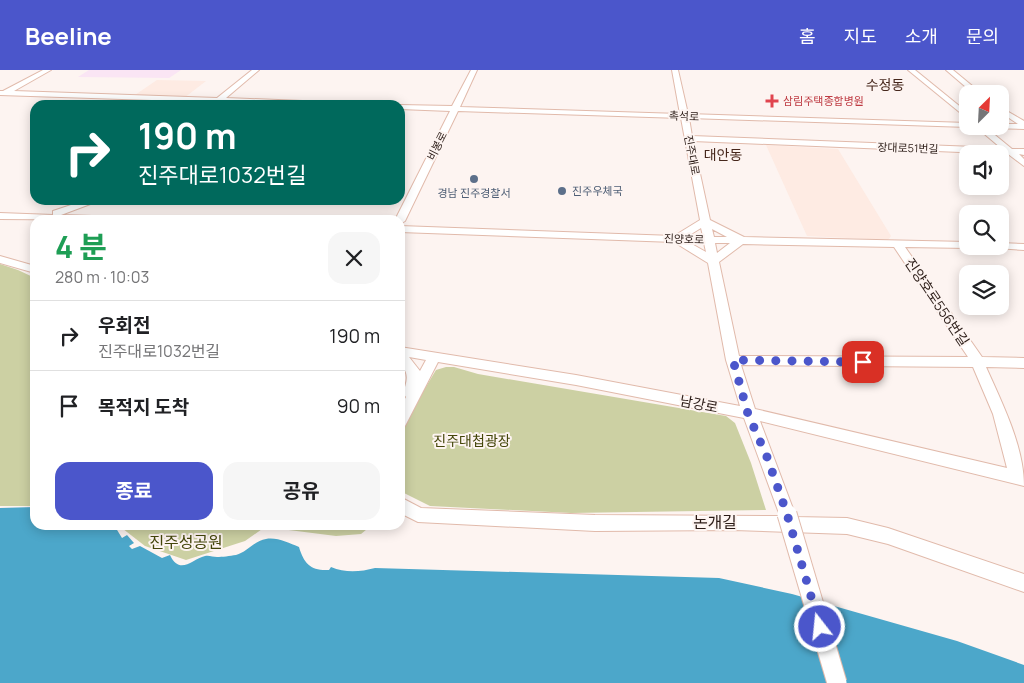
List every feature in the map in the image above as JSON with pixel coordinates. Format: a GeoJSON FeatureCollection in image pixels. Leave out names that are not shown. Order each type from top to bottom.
{"type":"FeatureCollection","features":[{"type":"Feature","properties":{"kind":"street"},"geometry":{"type":"LineString","coordinates":[[1,94],[48,70]]}},
{"type":"Feature","properties":{"kind":"street"},"geometry":{"type":"LineString","coordinates":[[220,100],[256,70]]}},
{"type":"Feature","properties":{"kind":"street","name":"비봉로"},"geometry":{"type":"LineString","coordinates":[[403,215],[474,70]]}},
{"type":"Feature","properties":{"kind":"street","name":"진주대로"},"geometry":{"type":"LineString","coordinates":[[675,70],[733,360],[748,414],[767,457],[787,514],[837,683]]}},
{"type":"Feature","properties":{"kind":"street"},"geometry":{"type":"LineString","coordinates":[[911,70],[959,110]]}},
{"type":"Feature","properties":{"kind":"street"},"geometry":{"type":"LineString","coordinates":[[949,70],[968,85]]}},
{"type":"Feature","properties":{"kind":"street"},"geometry":{"type":"LineString","coordinates":[[1,94],[144,100]]}},
{"type":"Feature","properties":{"kind":"street","name":"촉석로"},"geometry":{"type":"LineString","coordinates":[[405,107],[959,126]]}},
{"type":"Feature","properties":{"kind":"street"},"geometry":{"type":"LineString","coordinates":[[1009,115],[1024,126]]}},
{"type":"Feature","properties":{"kind":"street"},"geometry":{"type":"LineString","coordinates":[[1009,126],[1024,126]]}},
{"type":"Feature","properties":{"kind":"street"},"geometry":{"type":"LineString","coordinates":[[990,135],[1024,163]]}},
{"type":"Feature","properties":{"kind":"street","name":"장대로51번길"},"geometry":{"type":"LineString","coordinates":[[688,138],[1024,152]]}},
{"type":"Feature","properties":{"kind":"street"},"geometry":{"type":"LineString","coordinates":[[52,215],[83,205]]}},
{"type":"Feature","properties":{"kind":"street"},"geometry":{"type":"LineString","coordinates":[[86,215],[94,205]]}},
{"type":"Feature","properties":{"kind":"street"},"geometry":{"type":"LineString","coordinates":[[0,216],[30,221]]}},
{"type":"Feature","properties":{"kind":"street"},"geometry":{"type":"LineString","coordinates":[[705,220],[741,240],[713,260],[676,239],[705,220]]}},
{"type":"Feature","properties":{"kind":"street","name":"진양호로"},"geometry":{"type":"LineString","coordinates":[[405,229],[710,240],[959,245]]}},
{"type":"Feature","properties":{"kind":"street","name":"진양호로556번길"},"geometry":{"type":"LineString","coordinates":[[897,243],[977,361],[1000,414],[1021,479]]}},
{"type":"Feature","properties":{"kind":"street"},"geometry":{"type":"LineString","coordinates":[[1009,246],[1024,247]]}},
{"type":"Feature","properties":{"kind":"street"},"geometry":{"type":"LineString","coordinates":[[0,259],[30,268]]}},
{"type":"Feature","properties":{"kind":"street","name":"남강로"},"geometry":{"type":"LineString","coordinates":[[405,352],[576,380],[748,414],[833,432],[1021,479]]}},
{"type":"Feature","properties":{"kind":"street"},"geometry":{"type":"LineString","coordinates":[[405,412],[434,357]]}},
{"type":"Feature","properties":{"kind":"street"},"geometry":{"type":"LineString","coordinates":[[733,360],[807,363],[977,361],[1024,363]]}},
{"type":"Feature","properties":{"kind":"street"},"geometry":{"type":"LineString","coordinates":[[405,362],[410,366],[414,381],[407,408]]}},
{"type":"Feature","properties":{"kind":"street","name":"논개길"},"geometry":{"type":"LineString","coordinates":[[405,507],[418,515],[427,516],[595,523],[734,522],[847,526],[888,536],[1024,583]]}},
{"type":"Feature","properties":{"kind":"shaded area"},"geometry":{"type":"Polygon","coordinates":[[[89,70],[181,70],[169,78],[78,77],[89,70]]]}},
{"type":"Feature","properties":{"kind":"shaded area"},"geometry":{"type":"Polygon","coordinates":[[[157,80],[206,81],[184,98],[132,97],[157,80]]]}},
{"type":"Feature","properties":{"kind":"shaded area"},"geometry":{"type":"Polygon","coordinates":[[[766,145],[838,149],[891,236],[888,240],[807,236],[766,145]]]}},
{"type":"Feature","properties":{"kind":"green space"},"geometry":{"type":"Polygon","coordinates":[[[0,264],[30,276],[30,506],[0,506],[0,264]]]}},
{"type":"Feature","properties":{"kind":"green space","name":"진주대첩광장"},"geometry":{"type":"Polygon","coordinates":[[[454,367],[478,374],[726,416],[735,423],[751,463],[766,510],[571,513],[430,506],[405,494],[405,421],[436,370],[454,367]]]}},
{"type":"Feature","properties":{"kind":"green space","name":"진주성공원"},"geometry":{"type":"Polygon","coordinates":[[[124,530],[261,530],[245,541],[186,560],[145,546],[124,530]]]}},
{"type":"Feature","properties":{"kind":"green space","name":"진주성공원"},"geometry":{"type":"Polygon","coordinates":[[[289,530],[366,530],[361,534],[336,536],[289,530]]]}},
{"type":"Feature","properties":{"kind":"water"},"geometry":{"type":"Polygon","coordinates":[[[30,507],[30,530],[117,530],[122,538],[127,535],[134,543],[129,546],[132,549],[140,546],[162,558],[170,555],[174,561],[182,565],[205,556],[236,555],[262,540],[274,539],[299,547],[303,558],[309,565],[323,570],[329,570],[331,567],[353,571],[375,568],[719,578],[792,594],[957,641],[1024,665],[1024,683],[0,683],[0,508],[30,507]]]}},
{"type":"Feature","properties":{"kind":"place","name":"삼림주택종합병원"},"geometry":{"type":"Point","coordinates":[772,101]}},
{"type":"Feature","properties":{"kind":"place","name":"경남 진주경찰서"},"geometry":{"type":"Point","coordinates":[474,179]}},
{"type":"Feature","properties":{"kind":"place","name":"진주우체국"},"geometry":{"type":"Point","coordinates":[562,191]}},
{"type":"Feature","properties":{"kind":"district","name":"수정동"},"geometry":{"type":"Point","coordinates":[885,85]}},
{"type":"Feature","properties":{"kind":"district","name":"대안동"},"geometry":{"type":"Point","coordinates":[723,155]}},
{"type":"Feature","properties":{"kind":"route"},"geometry":{"type":"LineString","coordinates":[[820,627],[787,514],[767,457],[748,414],[733,360],[807,363],[863,362]]}}]}
